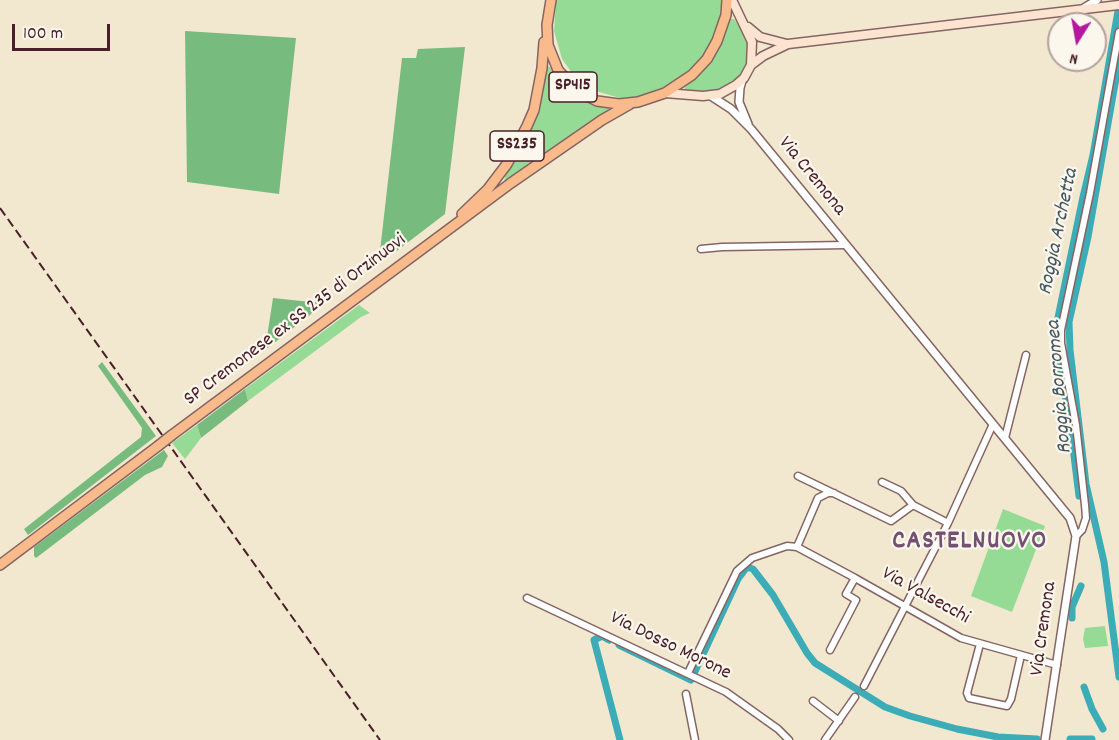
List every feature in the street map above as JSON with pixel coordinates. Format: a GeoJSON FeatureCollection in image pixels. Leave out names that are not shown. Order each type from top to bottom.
{"type":"FeatureCollection","features":[{"type":"Feature","properties":{"kind":"main road","name":"SP415"},"geometry":{"type":"LineString","coordinates":[[550,0],[546,34],[549,51],[565,79],[577,91],[597,101],[630,104],[665,93],[692,75],[707,59],[717,41],[726,15],[727,0]]}},
{"type":"Feature","properties":{"kind":"main road"},"geometry":{"type":"LineString","coordinates":[[732,0],[752,42],[751,65]]}},
{"type":"Feature","properties":{"kind":"main road"},"geometry":{"type":"LineString","coordinates":[[665,93],[711,96],[727,91],[744,78],[751,65],[762,56],[788,44],[1119,5]]}},
{"type":"Feature","properties":{"kind":"main road"},"geometry":{"type":"LineString","coordinates":[[741,18],[753,33],[760,37],[788,44]]}},
{"type":"Feature","properties":{"kind":"main road","name":"SS235"},"geometry":{"type":"LineString","coordinates":[[442,235],[488,189],[507,164],[516,147],[534,110],[543,68],[546,34]]}},
{"type":"Feature","properties":{"kind":"main road","name":"SS235"},"geometry":{"type":"LineString","coordinates":[[442,235],[511,183],[602,120],[630,104]]}},
{"type":"Feature","properties":{"kind":"main road","name":"SP Cremonese ex SS 235 di Orzinuovi"},"geometry":{"type":"LineString","coordinates":[[0,565],[442,235]]}},
{"type":"Feature","properties":{"kind":"street"},"geometry":{"type":"LineString","coordinates":[[1081,10],[1097,0]]}},
{"type":"Feature","properties":{"kind":"street"},"geometry":{"type":"LineString","coordinates":[[1076,536],[1082,530],[1086,518],[1076,425],[1060,343],[1061,330],[1088,204],[1119,32]]}},
{"type":"Feature","properties":{"kind":"street","name":"Via Cremona"},"geometry":{"type":"LineString","coordinates":[[744,78],[740,88],[739,102],[751,129]]}},
{"type":"Feature","properties":{"kind":"street","name":"Via Cremona"},"geometry":{"type":"LineString","coordinates":[[711,96],[731,109],[751,129],[1070,518],[1076,536],[1046,739]]}},
{"type":"Feature","properties":{"kind":"street","name":"Via Cremona"},"geometry":{"type":"LineString","coordinates":[[701,249],[846,245]]}},
{"type":"Feature","properties":{"kind":"street"},"geometry":{"type":"LineString","coordinates":[[1005,438],[1026,355]]}},
{"type":"Feature","properties":{"kind":"street"},"geometry":{"type":"LineString","coordinates":[[864,686],[948,522],[993,424]]}},
{"type":"Feature","properties":{"kind":"street"},"geometry":{"type":"LineString","coordinates":[[798,476],[891,521],[913,505]]}},
{"type":"Feature","properties":{"kind":"street"},"geometry":{"type":"LineString","coordinates":[[882,482],[901,491],[913,505],[948,522]]}},
{"type":"Feature","properties":{"kind":"street"},"geometry":{"type":"LineString","coordinates":[[692,675],[737,571],[747,561],[779,547],[797,547],[818,498],[835,493]]}},
{"type":"Feature","properties":{"kind":"street","name":"Via Valsecchi"},"geometry":{"type":"LineString","coordinates":[[797,547],[961,638],[1056,665]]}},
{"type":"Feature","properties":{"kind":"street","name":"Via Valsecchi"},"geometry":{"type":"LineString","coordinates":[[830,650],[856,600],[846,594],[855,578]]}},
{"type":"Feature","properties":{"kind":"street","name":"Via Dosso Morone"},"geometry":{"type":"LineString","coordinates":[[527,598],[692,675],[743,703],[789,740]]}},
{"type":"Feature","properties":{"kind":"street","name":"Via Valsecchi"},"geometry":{"type":"LineString","coordinates":[[980,644],[967,693],[969,698],[1007,706],[1011,699],[1021,655]]}},
{"type":"Feature","properties":{"kind":"street"},"geometry":{"type":"LineString","coordinates":[[686,694],[694,740]]}},
{"type":"Feature","properties":{"kind":"street"},"geometry":{"type":"LineString","coordinates":[[825,740],[855,698]]}},
{"type":"Feature","properties":{"kind":"street"},"geometry":{"type":"LineString","coordinates":[[813,701],[839,721]]}},
{"type":"Feature","properties":{"kind":"green space"},"geometry":{"type":"Polygon","coordinates":[[[556,0],[722,0],[721,14],[713,39],[704,55],[689,70],[667,86],[654,92],[637,97],[620,98],[592,90],[572,73],[562,59],[554,31],[556,0]]]}},
{"type":"Feature","properties":{"kind":"green space"},"geometry":{"type":"Polygon","coordinates":[[[730,19],[734,19],[747,36],[749,56],[744,69],[735,81],[721,89],[711,92],[684,90],[686,85],[711,62],[722,42],[730,19]]]}},
{"type":"Feature","properties":{"kind":"green space"},"geometry":{"type":"Polygon","coordinates":[[[185,31],[296,38],[279,194],[187,182],[185,31]]]}},
{"type":"Feature","properties":{"kind":"green space"},"geometry":{"type":"Polygon","coordinates":[[[465,47],[445,214],[394,253],[380,251],[402,58],[416,58],[418,49],[465,47]]]}},
{"type":"Feature","properties":{"kind":"green space"},"geometry":{"type":"Polygon","coordinates":[[[546,66],[550,67],[571,93],[585,101],[608,108],[610,111],[504,184],[505,177],[534,121],[546,66]]]}},
{"type":"Feature","properties":{"kind":"green space"},"geometry":{"type":"Polygon","coordinates":[[[273,298],[323,301],[310,315],[265,350],[273,298]]]}},
{"type":"Feature","properties":{"kind":"green space"},"geometry":{"type":"Polygon","coordinates":[[[359,305],[370,313],[361,317],[248,401],[245,389],[359,305]]]}},
{"type":"Feature","properties":{"kind":"green space"},"geometry":{"type":"Polygon","coordinates":[[[102,362],[156,436],[28,535],[24,529],[141,437],[142,428],[98,366],[102,362]]]}},
{"type":"Feature","properties":{"kind":"green space"},"geometry":{"type":"Polygon","coordinates":[[[245,389],[248,401],[201,438],[197,425],[245,389]]]}},
{"type":"Feature","properties":{"kind":"green space"},"geometry":{"type":"Polygon","coordinates":[[[197,425],[201,438],[185,459],[172,443],[197,425]]]}},
{"type":"Feature","properties":{"kind":"green space"},"geometry":{"type":"Polygon","coordinates":[[[164,450],[168,456],[162,467],[145,475],[36,558],[34,556],[34,547],[164,450]]]}},
{"type":"Feature","properties":{"kind":"green space"},"geometry":{"type":"Polygon","coordinates":[[[1003,509],[1045,526],[1012,612],[971,596],[1003,509]]]}},
{"type":"Feature","properties":{"kind":"green space"},"geometry":{"type":"Polygon","coordinates":[[[1105,626],[1108,646],[1085,648],[1083,639],[1085,628],[1105,626]]]}},
{"type":"Feature","properties":{"kind":"waterway","name":"Roggia Archetta"},"geometry":{"type":"LineString","coordinates":[[1079,496],[1069,415],[1054,337],[1093,155],[1118,11]]}},
{"type":"Feature","properties":{"kind":"waterway","name":"Roggia Borromea"},"geometry":{"type":"LineString","coordinates":[[1119,61],[1088,237],[1069,322],[1070,350],[1086,484],[1104,562],[1119,677]]}},
{"type":"Feature","properties":{"kind":"waterway","name":"Roggia Archetta"},"geometry":{"type":"LineString","coordinates":[[619,645],[691,680],[738,579],[747,567],[753,569],[773,595],[815,663],[885,707],[957,729],[998,737],[1037,739]]}},
{"type":"Feature","properties":{"kind":"waterway","name":"Roggia Archetta"},"geometry":{"type":"LineString","coordinates":[[1072,618],[1072,607],[1081,586]]}},
{"type":"Feature","properties":{"kind":"waterway","name":"Roggia Archetta"},"geometry":{"type":"LineString","coordinates":[[609,640],[602,636],[594,640],[620,740]]}},
{"type":"Feature","properties":{"kind":"waterway","name":"Roggia Archetta"},"geometry":{"type":"LineString","coordinates":[[1084,687],[1103,729]]}},
{"type":"Feature","properties":{"kind":"waterway","name":"Roggia Archetta"},"geometry":{"type":"LineString","coordinates":[[1070,739],[1092,739]]}},
{"type":"Feature","properties":{"kind":"railway"},"geometry":{"type":"LineString","coordinates":[[0,208],[380,740]]}},
{"type":"Feature","properties":{"kind":"district","name":"CASTELNUOVO"},"geometry":{"type":"Point","coordinates":[970,543]}}]}
